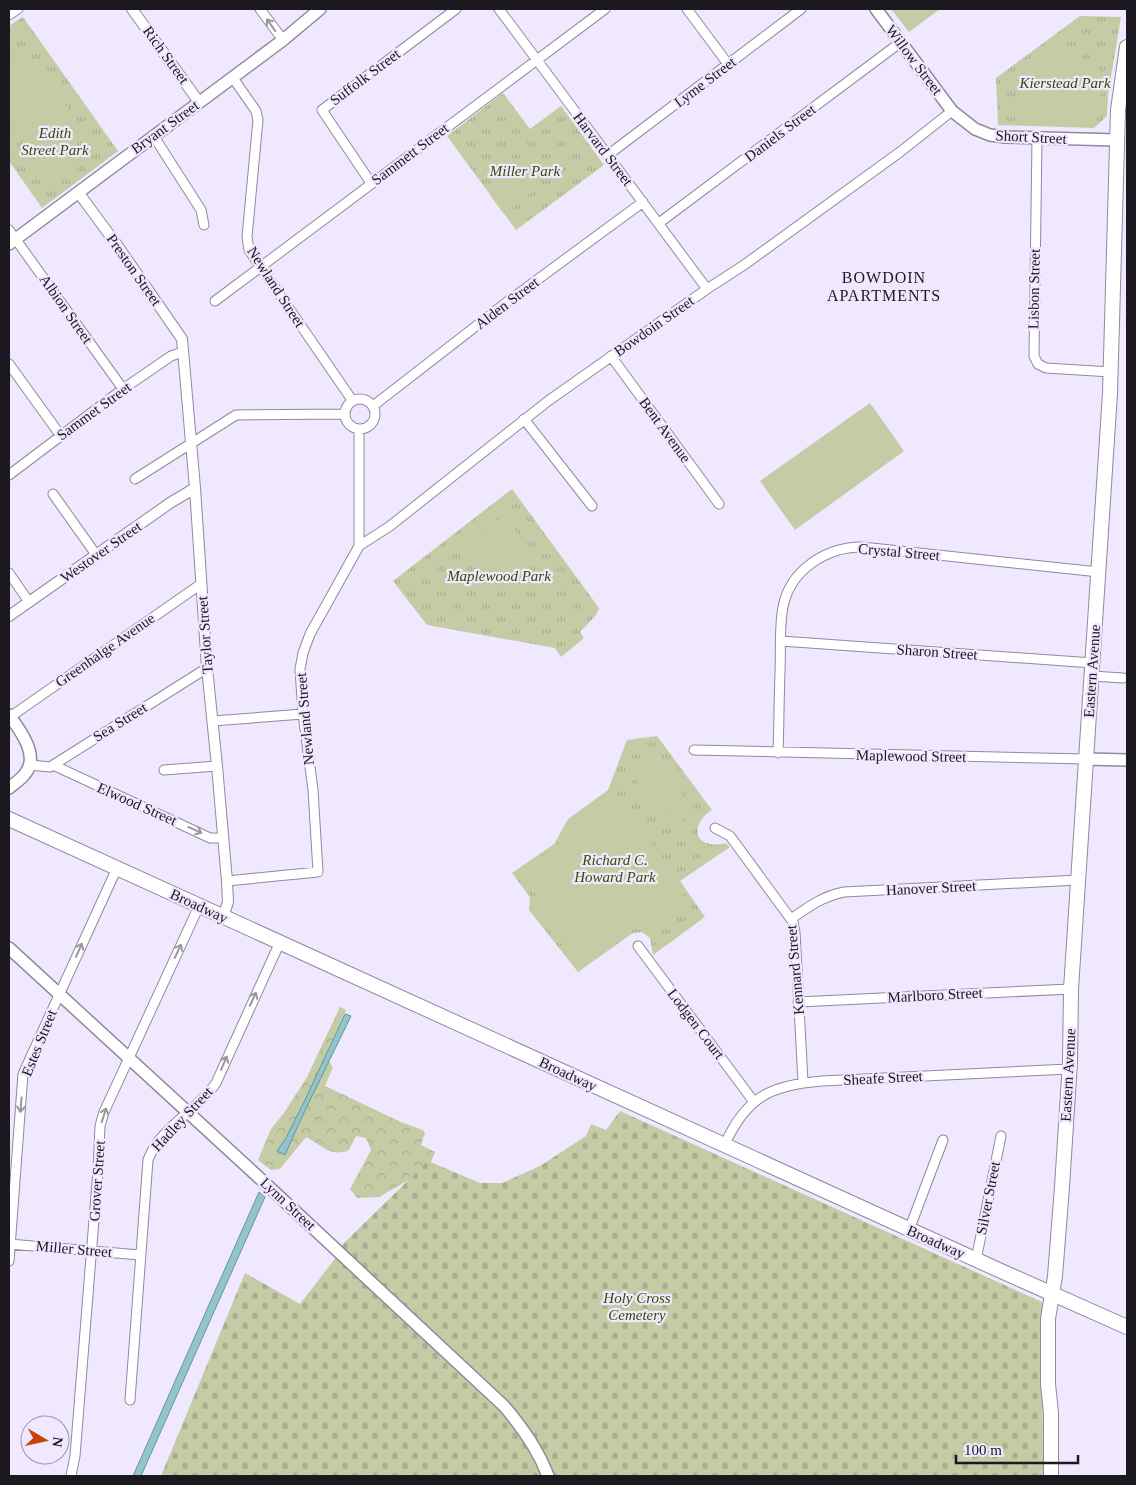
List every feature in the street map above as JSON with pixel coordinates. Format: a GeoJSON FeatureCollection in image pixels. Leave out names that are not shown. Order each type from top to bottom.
{"type":"FeatureCollection","features":[{"type":"Feature","properties":{"kind":"main road","name":"Bryant Street"},"geometry":{"type":"LineString","coordinates":[[11,237],[78,192],[283,40],[320,9]]}},
{"type":"Feature","properties":{"kind":"main road","name":"Willow Street"},"geometry":{"type":"LineString","coordinates":[[876,9],[952,111]]}},
{"type":"Feature","properties":{"kind":"main road","name":"Eastern Avenue"},"geometry":{"type":"LineString","coordinates":[[1051,1476],[1051,1413],[1057,1313],[1053,1295],[1069,1069],[1071,989],[1111,372],[1120,89],[1127,48]]}},
{"type":"Feature","properties":{"kind":"main road","name":"Short Street"},"geometry":{"type":"LineString","coordinates":[[952,111],[970,125],[986,134],[1000,137],[1117,140]]}},
{"type":"Feature","properties":{"kind":"main road"},"geometry":{"type":"LineString","coordinates":[[9,716],[27,744],[30,754],[30,765],[26,774],[9,788]]}},
{"type":"Feature","properties":{"kind":"main road","name":"Maplewood Street"},"geometry":{"type":"LineString","coordinates":[[1086,759],[1127,760]]}},
{"type":"Feature","properties":{"kind":"main road","name":"Broadway"},"geometry":{"type":"LineString","coordinates":[[9,819],[724,1146],[1127,1327]]}},
{"type":"Feature","properties":{"kind":"main road","name":"Lynn Street"},"geometry":{"type":"LineString","coordinates":[[9,948],[504,1406],[529,1437],[548,1476]]}},
{"type":"Feature","properties":{"kind":"street"},"geometry":{"type":"LineString","coordinates":[[9,15],[18,9]]}},
{"type":"Feature","properties":{"kind":"street","name":"Rich Street"},"geometry":{"type":"LineString","coordinates":[[132,9],[199,102]]}},
{"type":"Feature","properties":{"kind":"street"},"geometry":{"type":"LineString","coordinates":[[260,9],[283,40]]}},
{"type":"Feature","properties":{"kind":"street","name":"Suffolk Street"},"geometry":{"type":"LineString","coordinates":[[371,183],[322,110],[456,9]]}},
{"type":"Feature","properties":{"kind":"street","name":"Harvard Street"},"geometry":{"type":"LineString","coordinates":[[499,9],[707,289]]}},
{"type":"Feature","properties":{"kind":"street","name":"Sammett Street"},"geometry":{"type":"LineString","coordinates":[[215,301],[605,9]]}},
{"type":"Feature","properties":{"kind":"street"},"geometry":{"type":"LineString","coordinates":[[687,9],[728,64]]}},
{"type":"Feature","properties":{"kind":"street","name":"Lyme Street"},"geometry":{"type":"LineString","coordinates":[[608,155],[801,9]]}},
{"type":"Feature","properties":{"kind":"street","name":"Daniels Street"},"geometry":{"type":"LineString","coordinates":[[659,223],[901,42]]}},
{"type":"Feature","properties":{"kind":"street","name":"Newland Street"},"geometry":{"type":"LineString","coordinates":[[232,78],[258,117],[258,136],[247,237],[249,250],[352,400]]}},
{"type":"Feature","properties":{"kind":"street","name":"Bowdoin Street"},"geometry":{"type":"LineString","coordinates":[[359,546],[390,526],[524,419],[707,289],[744,266],[852,188],[952,111]]}},
{"type":"Feature","properties":{"kind":"street"},"geometry":{"type":"LineString","coordinates":[[153,135],[200,210],[204,225]]}},
{"type":"Feature","properties":{"kind":"street","name":"Lisbon Street"},"geometry":{"type":"LineString","coordinates":[[1037,138],[1034,356],[1038,364],[1046,368],[1111,372]]}},
{"type":"Feature","properties":{"kind":"street","name":"Preston Street"},"geometry":{"type":"LineString","coordinates":[[78,192],[180,336],[183,352]]}},
{"type":"Feature","properties":{"kind":"street","name":"Alden Street"},"geometry":{"type":"LineString","coordinates":[[373,406],[508,302],[643,202]]}},
{"type":"Feature","properties":{"kind":"street","name":"Albion Street"},"geometry":{"type":"LineString","coordinates":[[11,237],[123,389]]}},
{"type":"Feature","properties":{"kind":"street","name":"Sammet Street"},"geometry":{"type":"LineString","coordinates":[[9,475],[123,389],[171,356],[183,352]]}},
{"type":"Feature","properties":{"kind":"street","name":"Taylor Street"},"geometry":{"type":"LineString","coordinates":[[183,352],[195,488],[207,668],[218,766],[227,881],[228,902],[223,917]]}},
{"type":"Feature","properties":{"kind":"street","name":"Bent Avenue"},"geometry":{"type":"LineString","coordinates":[[611,356],[719,504]]}},
{"type":"Feature","properties":{"kind":"street"},"geometry":{"type":"LineString","coordinates":[[9,364],[60,436]]}},
{"type":"Feature","properties":{"kind":"street"},"geometry":{"type":"LineString","coordinates":[[364,399],[373,406],[375,415],[372,424],[359,430],[348,425],[344,414],[346,406],[352,400],[364,399]]}},
{"type":"Feature","properties":{"kind":"street"},"geometry":{"type":"LineString","coordinates":[[135,479],[236,415],[344,414]]}},
{"type":"Feature","properties":{"kind":"street"},"geometry":{"type":"LineString","coordinates":[[524,419],[592,506]]}},
{"type":"Feature","properties":{"kind":"street","name":"Newland Street"},"geometry":{"type":"LineString","coordinates":[[227,881],[318,872],[313,790],[302,714],[300,669],[303,653],[310,634],[359,546],[359,430]]}},
{"type":"Feature","properties":{"kind":"street","name":"Westover Street"},"geometry":{"type":"LineString","coordinates":[[9,616],[195,488]]}},
{"type":"Feature","properties":{"kind":"street"},"geometry":{"type":"LineString","coordinates":[[53,494],[97,556]]}},
{"type":"Feature","properties":{"kind":"street","name":"Crystal Street"},"geometry":{"type":"LineString","coordinates":[[778,753],[783,606],[797,578],[823,555],[841,549],[862,548],[1099,572]]}},
{"type":"Feature","properties":{"kind":"street"},"geometry":{"type":"LineString","coordinates":[[9,573],[29,602]]}},
{"type":"Feature","properties":{"kind":"street","name":"Greenhalge Avenue"},"geometry":{"type":"LineString","coordinates":[[9,716],[201,584]]}},
{"type":"Feature","properties":{"kind":"street","name":"Sharon Street"},"geometry":{"type":"LineString","coordinates":[[781,641],[1092,669],[1124,678]]}},
{"type":"Feature","properties":{"kind":"street","name":"Sea Street"},"geometry":{"type":"LineString","coordinates":[[53,765],[207,668]]}},
{"type":"Feature","properties":{"kind":"street"},"geometry":{"type":"LineString","coordinates":[[213,721],[302,714]]}},
{"type":"Feature","properties":{"kind":"street","name":"Maplewood Street"},"geometry":{"type":"LineString","coordinates":[[694,750],[1086,759]]}},
{"type":"Feature","properties":{"kind":"street"},"geometry":{"type":"LineString","coordinates":[[30,765],[50,767],[53,765]]}},
{"type":"Feature","properties":{"kind":"street","name":"Elwood Street"},"geometry":{"type":"LineString","coordinates":[[53,765],[210,838],[223,838]]}},
{"type":"Feature","properties":{"kind":"street"},"geometry":{"type":"LineString","coordinates":[[164,770],[218,766]]}},
{"type":"Feature","properties":{"kind":"street","name":"Kennard Street"},"geometry":{"type":"LineString","coordinates":[[715,828],[730,836],[791,919],[795,932],[803,1082]]}},
{"type":"Feature","properties":{"kind":"street","name":"Estes Street"},"geometry":{"type":"LineString","coordinates":[[9,1261],[23,1074],[117,868]]}},
{"type":"Feature","properties":{"kind":"street","name":"Hanover Street"},"geometry":{"type":"LineString","coordinates":[[791,919],[819,900],[844,892],[1078,880]]}},
{"type":"Feature","properties":{"kind":"street","name":"Grover Street"},"geometry":{"type":"LineString","coordinates":[[71,1476],[75,1456],[92,1251],[100,1126],[104,1112],[200,906]]}},
{"type":"Feature","properties":{"kind":"street","name":"Hadley Street"},"geometry":{"type":"LineString","coordinates":[[130,1400],[148,1160],[156,1144],[187,1112],[208,1095],[216,1083],[280,942]]}},
{"type":"Feature","properties":{"kind":"street","name":"Lodgen Court"},"geometry":{"type":"LineString","coordinates":[[638,946],[754,1102]]}},
{"type":"Feature","properties":{"kind":"street","name":"Marlboro Street"},"geometry":{"type":"LineString","coordinates":[[798,1002],[1071,989]]}},
{"type":"Feature","properties":{"kind":"street","name":"Sheafe Street"},"geometry":{"type":"LineString","coordinates":[[724,1146],[735,1123],[754,1102],[776,1088],[803,1082],[1069,1069]]}},
{"type":"Feature","properties":{"kind":"street","name":"Silver Street"},"geometry":{"type":"LineString","coordinates":[[976,1260],[1000,1136]]}},
{"type":"Feature","properties":{"kind":"street"},"geometry":{"type":"LineString","coordinates":[[909,1230],[943,1140]]}},
{"type":"Feature","properties":{"kind":"street","name":"Miller Street"},"geometry":{"type":"LineString","coordinates":[[10,1244],[140,1255]]}},
{"type":"Feature","properties":{"kind":"green space"},"geometry":{"type":"Polygon","coordinates":[[[891,9],[940,9],[909,32],[891,9]]]}},
{"type":"Feature","properties":{"kind":"green space","name":"Kierstead Park"},"geometry":{"type":"Polygon","coordinates":[[[1080,16],[1121,17],[1108,95],[1107,116],[1094,128],[998,125],[996,78],[1080,16]]]}},
{"type":"Feature","properties":{"kind":"green space","name":"Edith Street Park"},"geometry":{"type":"Polygon","coordinates":[[[23,17],[118,151],[42,208],[9,161],[9,26],[23,17]]]}},
{"type":"Feature","properties":{"kind":"green space"},"geometry":{"type":"Polygon","coordinates":[[[1048,47],[1073,54],[1110,77],[1093,106],[1084,115],[1075,120],[1052,124],[1018,119],[1025,78],[1033,60],[1048,47]]]}},
{"type":"Feature","properties":{"kind":"green space"},"geometry":{"type":"Polygon","coordinates":[[[25,49],[84,130],[60,148],[73,163],[71,169],[50,183],[49,186],[45,186],[46,183],[37,161],[9,122],[9,61],[25,49]]]}},
{"type":"Feature","properties":{"kind":"green space","name":"Miller Park"},"geometry":{"type":"Polygon","coordinates":[[[503,93],[530,129],[561,106],[604,165],[516,230],[447,136],[503,93]]]}},
{"type":"Feature","properties":{"kind":"green space"},"geometry":{"type":"Polygon","coordinates":[[[526,167],[540,186],[504,214],[490,195],[526,167]]]}},
{"type":"Feature","properties":{"kind":"green space"},"geometry":{"type":"Polygon","coordinates":[[[870,403],[904,451],[795,530],[760,481],[870,403]]]}},
{"type":"Feature","properties":{"kind":"green space","name":"Maplewood Park"},"geometry":{"type":"Polygon","coordinates":[[[512,489],[599,608],[596,615],[580,632],[584,638],[561,657],[555,648],[427,625],[393,581],[512,489]]]}},
{"type":"Feature","properties":{"kind":"green space"},"geometry":{"type":"Polygon","coordinates":[[[504,516],[534,552],[520,568],[508,573],[483,568],[470,555],[466,544],[504,516]]]}},
{"type":"Feature","properties":{"kind":"green space","name":"Richard C. Howard Park"},"geometry":{"type":"Polygon","coordinates":[[[657,736],[712,810],[699,823],[698,835],[707,843],[715,845],[725,843],[730,847],[680,881],[705,917],[653,955],[650,938],[642,932],[633,933],[578,972],[529,910],[530,897],[512,873],[554,844],[568,819],[608,790],[627,740],[657,736]]]}},
{"type":"Feature","properties":{"kind":"green space"},"geometry":{"type":"Polygon","coordinates":[[[655,757],[663,768],[640,785],[632,774],[655,757]]]}},
{"type":"Feature","properties":{"kind":"green space"},"geometry":{"type":"Polygon","coordinates":[[[666,772],[674,783],[650,800],[642,788],[666,772]]]}},
{"type":"Feature","properties":{"kind":"green space"},"geometry":{"type":"Polygon","coordinates":[[[676,786],[684,797],[661,814],[653,803],[676,786]]]}},
{"type":"Feature","properties":{"kind":"green space"},"geometry":{"type":"Polygon","coordinates":[[[610,794],[619,796],[685,893],[681,896],[685,903],[646,930],[641,928],[630,930],[579,966],[534,909],[536,895],[520,873],[557,846],[570,822],[610,794]]]}},
{"type":"Feature","properties":{"kind":"green space"},"geometry":{"type":"Polygon","coordinates":[[[686,800],[694,811],[671,828],[663,817],[686,800]]]}},
{"type":"Feature","properties":{"kind":"green space"},"geometry":{"type":"Polygon","coordinates":[[[340,1007],[346,1010],[325,1057],[333,1067],[325,1086],[403,1123],[423,1130],[425,1133],[421,1145],[435,1152],[428,1169],[379,1197],[357,1198],[350,1189],[371,1150],[366,1138],[356,1136],[349,1150],[331,1152],[306,1137],[280,1169],[271,1170],[258,1160],[271,1129],[284,1113],[307,1077],[340,1007]]]}},
{"type":"Feature","properties":{"kind":"green space","name":"Holy Cross Cemetery"},"geometry":{"type":"Polygon","coordinates":[[[620,1111],[1042,1302],[1043,1476],[161,1476],[245,1273],[300,1304],[334,1260],[344,1243],[428,1161],[480,1183],[502,1183],[540,1166],[586,1136],[591,1124],[606,1130],[620,1111]]]}},
{"type":"Feature","properties":{"kind":"shaded area"},"geometry":{"type":"Polygon","coordinates":[[[345,1014],[351,1016],[285,1155],[277,1151],[286,1138],[305,1100],[345,1014]]]}},
{"type":"Feature","properties":{"kind":"shaded area"},"geometry":{"type":"Polygon","coordinates":[[[259,1192],[265,1197],[141,1476],[133,1476],[259,1192]]]}},
{"type":"Feature","properties":{"kind":"district","name":"BOWDOIN APARTMENTS"},"geometry":{"type":"Point","coordinates":[884,286]}}]}
